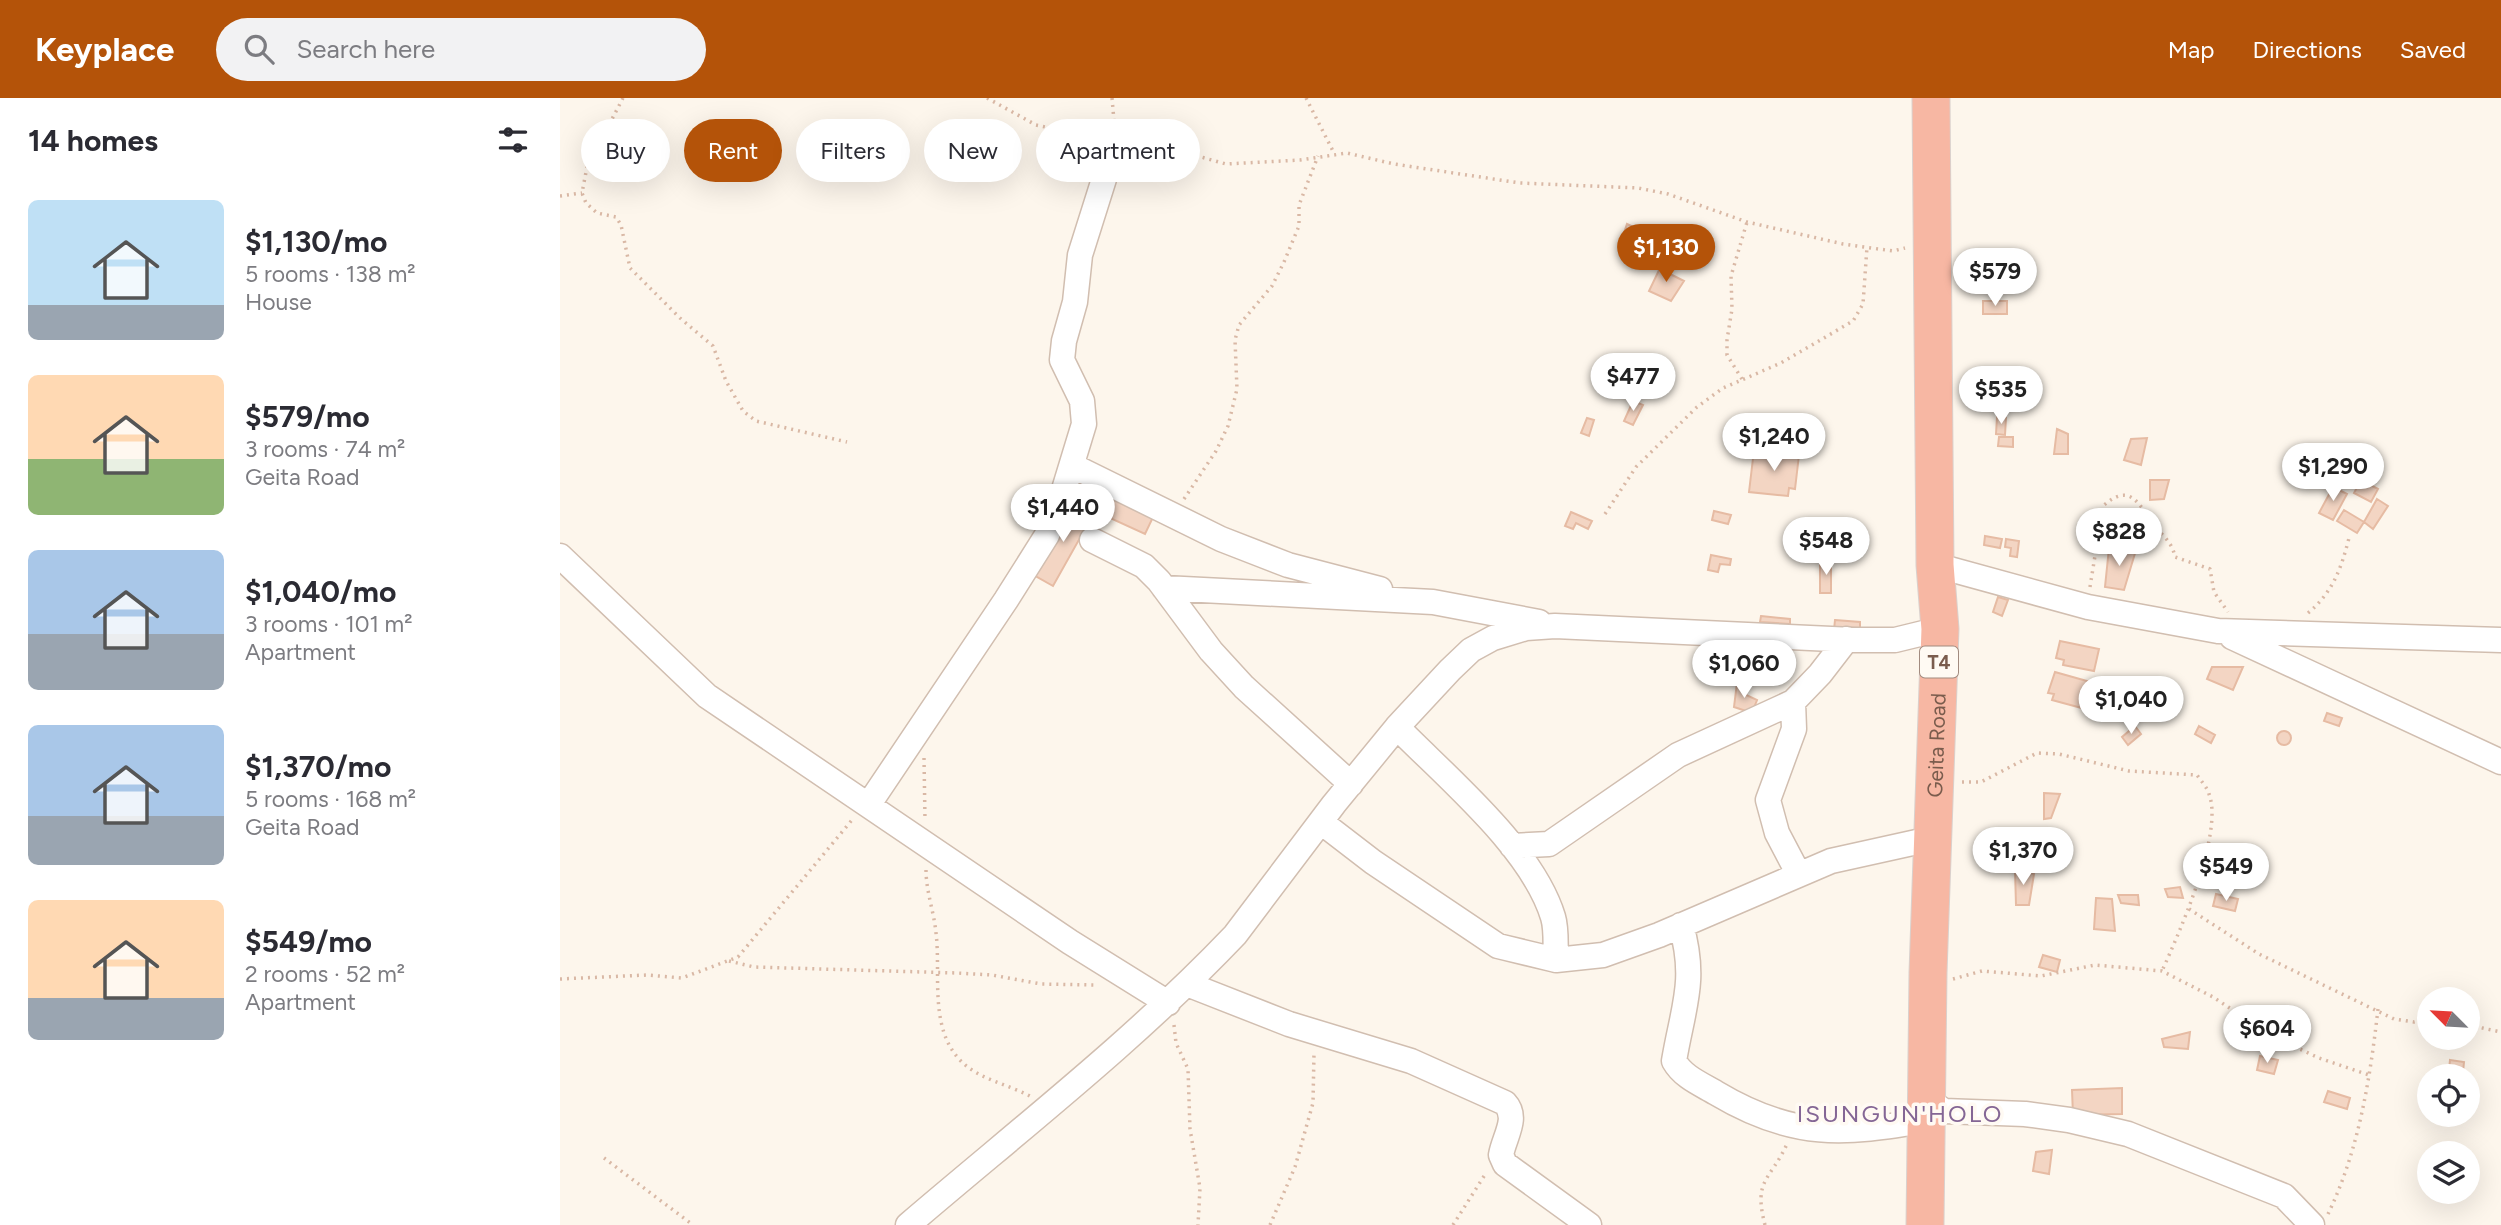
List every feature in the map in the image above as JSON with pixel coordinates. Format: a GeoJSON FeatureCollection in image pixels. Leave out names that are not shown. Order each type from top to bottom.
{"type":"FeatureCollection","features":[{"type":"Feature","properties":{"kind":"highway","name":"Geita Road"},"geometry":{"type":"LineString","coordinates":[[1925,1225],[1928,973],[1935,838],[1940,629],[1936,565],[1931,98]]}},
{"type":"Feature","properties":{"kind":"street"},"geometry":{"type":"LineString","coordinates":[[869,804],[1048,535],[1073,466],[1084,424],[1084,411],[1062,360],[1075,302],[1080,255],[1103,182]]}},
{"type":"Feature","properties":{"kind":"street"},"geometry":{"type":"LineString","coordinates":[[1073,466],[1221,539],[1289,565],[1433,602],[1555,625],[1895,640],[1940,629]]}},
{"type":"Feature","properties":{"kind":"street"},"geometry":{"type":"LineString","coordinates":[[1093,540],[1144,566],[1211,651],[1244,687],[1351,784]]}},
{"type":"Feature","properties":{"kind":"street"},"geometry":{"type":"LineString","coordinates":[[560,556],[707,696],[1135,984],[1168,1003]]}},
{"type":"Feature","properties":{"kind":"street"},"geometry":{"type":"LineString","coordinates":[[1936,565],[2088,607],[2218,631],[2501,640]]}},
{"type":"Feature","properties":{"kind":"street"},"geometry":{"type":"LineString","coordinates":[[1164,588],[1433,602]]}},
{"type":"Feature","properties":{"kind":"street"},"geometry":{"type":"LineString","coordinates":[[908,1225],[1051,1106],[1168,1003],[1235,936],[1397,727],[1471,650],[1515,632],[1555,625]]}},
{"type":"Feature","properties":{"kind":"street"},"geometry":{"type":"LineString","coordinates":[[2218,631],[2501,762]]}},
{"type":"Feature","properties":{"kind":"street"},"geometry":{"type":"LineString","coordinates":[[1512,846],[1549,844],[1678,755],[1793,702],[1820,674],[1847,639]]}},
{"type":"Feature","properties":{"kind":"street"},"geometry":{"type":"LineString","coordinates":[[1793,702],[1794,729],[1768,800],[1777,833],[1798,873]]}},
{"type":"Feature","properties":{"kind":"street"},"geometry":{"type":"LineString","coordinates":[[1397,727],[1512,846],[1541,886],[1554,919],[1556,960]]}},
{"type":"Feature","properties":{"kind":"street"},"geometry":{"type":"LineString","coordinates":[[1321,822],[1373,862],[1498,946],[1556,960],[1602,955],[1681,925],[1831,861],[1868,855],[1935,838]]}},
{"type":"Feature","properties":{"kind":"street"},"geometry":{"type":"LineString","coordinates":[[1681,925],[1689,956],[1690,976],[1674,1061],[1689,1077],[1736,1105],[1793,1127],[1862,1132],[1928,1110],[2025,1114],[2068,1120],[2128,1133],[2272,1190],[2284,1196],[2312,1225]]}},
{"type":"Feature","properties":{"kind":"street"},"geometry":{"type":"LineString","coordinates":[[1188,984],[1314,1031],[1411,1061],[1505,1103],[1512,1117],[1501,1155],[1511,1171],[1589,1225]]}},
{"type":"Feature","properties":{"kind":"path"},"geometry":{"type":"LineString","coordinates":[[624,98],[587,167],[582,193],[590,209],[616,217],[621,225],[626,258],[639,281],[654,289],[680,318],[713,346],[726,381],[743,411],[756,421],[847,442]]}},
{"type":"Feature","properties":{"kind":"path"},"geometry":{"type":"LineString","coordinates":[[987,98],[1036,125]]}},
{"type":"Feature","properties":{"kind":"path"},"geometry":{"type":"LineString","coordinates":[[1306,98],[1334,153]]}},
{"type":"Feature","properties":{"kind":"path"},"geometry":{"type":"LineString","coordinates":[[1200,157],[1227,164],[1347,153],[1394,164],[1469,173],[1520,183],[1638,188],[1668,194],[1747,222],[1893,251],[1933,243]]}},
{"type":"Feature","properties":{"kind":"path"},"geometry":{"type":"LineString","coordinates":[[1172,516],[1216,451],[1228,426],[1237,388],[1235,340],[1239,325],[1272,286],[1284,261],[1299,226],[1299,205],[1318,156]]}},
{"type":"Feature","properties":{"kind":"path"},"geometry":{"type":"LineString","coordinates":[[560,196],[582,193]]}},
{"type":"Feature","properties":{"kind":"path"},"geometry":{"type":"LineString","coordinates":[[1742,379],[1727,355],[1727,340],[1732,309],[1731,276],[1747,222]]}},
{"type":"Feature","properties":{"kind":"path"},"geometry":{"type":"LineString","coordinates":[[1605,514],[1630,475],[1668,434],[1723,388],[1781,363],[1853,321],[1863,304],[1867,247]]}},
{"type":"Feature","properties":{"kind":"path"},"geometry":{"type":"LineString","coordinates":[[2088,607],[2103,506],[2112,497],[2139,500],[2155,527],[2167,538],[2175,557],[2210,569],[2214,592],[2228,612],[2275,634],[2331,589],[2339,573],[2348,538]]}},
{"type":"Feature","properties":{"kind":"path"},"geometry":{"type":"LineString","coordinates":[[919,727],[926,767],[926,883],[937,937],[936,972],[946,1038],[958,1058],[973,1071],[1051,1106]]}},
{"type":"Feature","properties":{"kind":"path"},"geometry":{"type":"LineString","coordinates":[[1936,762],[1964,783],[1981,782],[2037,754],[2059,754],[2129,771],[2197,775],[2209,793],[2212,811],[2197,884],[2162,971]]}},
{"type":"Feature","properties":{"kind":"path"},"geometry":{"type":"LineString","coordinates":[[560,979],[647,975],[682,978],[729,961],[748,949],[776,908],[869,804]]}},
{"type":"Feature","properties":{"kind":"path"},"geometry":{"type":"LineString","coordinates":[[2189,909],[2259,954],[2395,1019],[2417,1021]]}},
{"type":"Feature","properties":{"kind":"path"},"geometry":{"type":"LineString","coordinates":[[729,961],[754,967],[992,975],[1041,984],[1135,984]]}},
{"type":"Feature","properties":{"kind":"path"},"geometry":{"type":"LineString","coordinates":[[1928,973],[1948,981],[1982,971],[2041,976],[2095,965],[2162,971],[2213,997],[2272,1036],[2319,1058],[2369,1075]]}},
{"type":"Feature","properties":{"kind":"path"},"geometry":{"type":"LineString","coordinates":[[1168,1003],[1175,1043],[1188,1069],[1190,1129],[1200,1188],[1198,1225]]}},
{"type":"Feature","properties":{"kind":"path"},"geometry":{"type":"LineString","coordinates":[[2322,1225],[2346,1177],[2369,1075],[2378,1009]]}},
{"type":"Feature","properties":{"kind":"path"},"geometry":{"type":"LineString","coordinates":[[2480,1028],[2501,1032]]}},
{"type":"Feature","properties":{"kind":"path"},"geometry":{"type":"LineString","coordinates":[[1270,1225],[1295,1167],[1313,1103],[1314,1031]]}},
{"type":"Feature","properties":{"kind":"path"},"geometry":{"type":"LineString","coordinates":[[1765,1225],[1759,1202],[1764,1178],[1778,1162],[1793,1127]]}},
{"type":"Feature","properties":{"kind":"path"},"geometry":{"type":"LineString","coordinates":[[1453,1225],[1475,1188],[1501,1155]]}},
{"type":"Feature","properties":{"kind":"path"},"geometry":{"type":"LineString","coordinates":[[604,1158],[693,1225]]}},
{"type":"Feature","properties":{"kind":"building"},"geometry":{"type":"Polygon","coordinates":[[[1627,224],[1644,232],[1640,241],[1624,233],[1627,224]]]}},
{"type":"Feature","properties":{"kind":"building"},"geometry":{"type":"Polygon","coordinates":[[[1661,266],[1670,269],[1668,273],[1684,281],[1671,301],[1649,291],[1661,266]]]}},
{"type":"Feature","properties":{"kind":"building"},"geometry":{"type":"Polygon","coordinates":[[[1983,301],[2007,301],[2007,314],[1983,314],[1983,301]]]}},
{"type":"Feature","properties":{"kind":"building"},"geometry":{"type":"Polygon","coordinates":[[[1633,401],[1643,405],[1633,425],[1624,421],[1633,401]]]}},
{"type":"Feature","properties":{"kind":"building"},"geometry":{"type":"Polygon","coordinates":[[[1997,417],[2006,418],[2005,435],[1996,434],[1997,417]]]}},
{"type":"Feature","properties":{"kind":"building"},"geometry":{"type":"Polygon","coordinates":[[[1587,418],[1594,420],[1589,436],[1581,433],[1587,418]]]}},
{"type":"Feature","properties":{"kind":"building"},"geometry":{"type":"Polygon","coordinates":[[[2057,429],[2068,434],[2068,454],[2054,454],[2057,429]]]}},
{"type":"Feature","properties":{"kind":"building"},"geometry":{"type":"Polygon","coordinates":[[[1999,437],[2013,437],[2013,447],[1998,446],[1999,437]]]}},
{"type":"Feature","properties":{"kind":"building"},"geometry":{"type":"Polygon","coordinates":[[[2147,438],[2141,465],[2124,460],[2131,439],[2147,438]]]}},
{"type":"Feature","properties":{"kind":"building"},"geometry":{"type":"Polygon","coordinates":[[[1754,450],[1799,455],[1795,489],[1789,488],[1788,496],[1749,492],[1754,450]]]}},
{"type":"Feature","properties":{"kind":"building"},"geometry":{"type":"Polygon","coordinates":[[[1083,479],[1155,513],[1145,534],[1073,501],[1083,479]]]}},
{"type":"Feature","properties":{"kind":"building"},"geometry":{"type":"Polygon","coordinates":[[[2150,480],[2169,480],[2164,499],[2150,500],[2150,480]]]}},
{"type":"Feature","properties":{"kind":"building"},"geometry":{"type":"Polygon","coordinates":[[[2361,480],[2378,489],[2371,502],[2354,493],[2361,480]]]}},
{"type":"Feature","properties":{"kind":"building"},"geometry":{"type":"Polygon","coordinates":[[[2333,487],[2347,494],[2333,520],[2319,513],[2333,487]]]}},
{"type":"Feature","properties":{"kind":"building"},"geometry":{"type":"Polygon","coordinates":[[[2377,499],[2388,506],[2373,529],[2364,522],[2377,499]]]}},
{"type":"Feature","properties":{"kind":"building"},"geometry":{"type":"Polygon","coordinates":[[[1073,501],[1094,513],[1053,586],[1032,574],[1073,501]]]}},
{"type":"Feature","properties":{"kind":"building"},"geometry":{"type":"Polygon","coordinates":[[[2344,510],[2364,522],[2357,533],[2337,521],[2344,510]]]}},
{"type":"Feature","properties":{"kind":"building"},"geometry":{"type":"Polygon","coordinates":[[[1714,511],[1731,515],[1728,524],[1712,520],[1714,511]]]}},
{"type":"Feature","properties":{"kind":"building"},"geometry":{"type":"Polygon","coordinates":[[[1571,512],[1592,521],[1588,529],[1576,523],[1573,529],[1565,526],[1571,512]]]}},
{"type":"Feature","properties":{"kind":"building"},"geometry":{"type":"Polygon","coordinates":[[[1985,536],[2002,539],[2000,548],[1984,545],[1985,536]]]}},
{"type":"Feature","properties":{"kind":"building"},"geometry":{"type":"Polygon","coordinates":[[[2006,539],[2019,541],[2017,557],[2010,556],[2011,548],[2005,547],[2006,539]]]}},
{"type":"Feature","properties":{"kind":"building"},"geometry":{"type":"Polygon","coordinates":[[[2109,548],[2136,550],[2124,590],[2105,587],[2109,548]]]}},
{"type":"Feature","properties":{"kind":"building"},"geometry":{"type":"Polygon","coordinates":[[[1711,555],[1731,559],[1730,565],[1720,564],[1718,572],[1708,570],[1711,555]]]}},
{"type":"Feature","properties":{"kind":"building"},"geometry":{"type":"Polygon","coordinates":[[[1831,561],[1831,593],[1820,593],[1820,562],[1831,561]]]}},
{"type":"Feature","properties":{"kind":"building"},"geometry":{"type":"Polygon","coordinates":[[[1998,597],[2008,600],[2002,616],[1993,612],[1998,597]]]}},
{"type":"Feature","properties":{"kind":"building"},"geometry":{"type":"Polygon","coordinates":[[[1761,616],[1790,619],[1790,624],[1760,622],[1761,616]]]}},
{"type":"Feature","properties":{"kind":"building"},"geometry":{"type":"Polygon","coordinates":[[[1835,620],[1860,622],[1860,628],[1840,627],[1840,630],[1834,630],[1835,620]]]}},
{"type":"Feature","properties":{"kind":"building"},"geometry":{"type":"Polygon","coordinates":[[[2060,641],[2099,649],[2094,671],[2063,665],[2064,660],[2056,658],[2060,641]]]}},
{"type":"Feature","properties":{"kind":"building"},"geometry":{"type":"Polygon","coordinates":[[[2212,667],[2243,667],[2233,690],[2207,679],[2212,667]]]}},
{"type":"Feature","properties":{"kind":"building"},"geometry":{"type":"Polygon","coordinates":[[[2055,672],[2108,687],[2100,713],[2052,700],[2054,694],[2048,693],[2055,672]]]}},
{"type":"Feature","properties":{"kind":"building"},"geometry":{"type":"Polygon","coordinates":[[[1737,683],[1746,687],[1744,694],[1757,700],[1752,713],[1734,707],[1737,683]]]}},
{"type":"Feature","properties":{"kind":"building"},"geometry":{"type":"Polygon","coordinates":[[[2327,713],[2342,718],[2339,726],[2324,721],[2327,713]]]}},
{"type":"Feature","properties":{"kind":"building"},"geometry":{"type":"Polygon","coordinates":[[[2135,726],[2141,734],[2128,745],[2122,737],[2135,726]]]}},
{"type":"Feature","properties":{"kind":"building"},"geometry":{"type":"Polygon","coordinates":[[[2199,726],[2215,735],[2211,743],[2195,734],[2199,726]]]}},
{"type":"Feature","properties":{"kind":"building"},"geometry":{"type":"Polygon","coordinates":[[[2281,731],[2287,731],[2291,738],[2287,745],[2281,745],[2277,741],[2277,735],[2281,731]]]}},
{"type":"Feature","properties":{"kind":"building"},"geometry":{"type":"Polygon","coordinates":[[[2044,793],[2060,794],[2051,818],[2044,819],[2044,793]]]}},
{"type":"Feature","properties":{"kind":"building"},"geometry":{"type":"Polygon","coordinates":[[[2015,870],[2034,874],[2029,905],[2016,905],[2015,870]]]}},
{"type":"Feature","properties":{"kind":"building"},"geometry":{"type":"Polygon","coordinates":[[[2180,887],[2183,898],[2168,897],[2165,889],[2180,887]]]}},
{"type":"Feature","properties":{"kind":"building"},"geometry":{"type":"Polygon","coordinates":[[[2216,894],[2238,899],[2235,911],[2213,906],[2216,894]]]}},
{"type":"Feature","properties":{"kind":"building"},"geometry":{"type":"Polygon","coordinates":[[[2118,895],[2138,895],[2139,905],[2121,903],[2118,895]]]}},
{"type":"Feature","properties":{"kind":"building"},"geometry":{"type":"Polygon","coordinates":[[[2096,898],[2112,899],[2115,931],[2094,929],[2096,898]]]}},
{"type":"Feature","properties":{"kind":"building"},"geometry":{"type":"Polygon","coordinates":[[[2043,955],[2060,960],[2057,972],[2039,967],[2043,955]]]}},
{"type":"Feature","properties":{"kind":"building"},"geometry":{"type":"Polygon","coordinates":[[[2229,1015],[2244,1019],[2242,1028],[2226,1025],[2229,1015]]]}},
{"type":"Feature","properties":{"kind":"building"},"geometry":{"type":"Polygon","coordinates":[[[2190,1032],[2188,1049],[2164,1047],[2162,1039],[2190,1032]]]}},
{"type":"Feature","properties":{"kind":"building"},"geometry":{"type":"Polygon","coordinates":[[[2260,1056],[2278,1060],[2274,1074],[2257,1070],[2260,1056]]]}},
{"type":"Feature","properties":{"kind":"building"},"geometry":{"type":"Polygon","coordinates":[[[2450,1060],[2464,1062],[2464,1064],[2450,1064],[2450,1060]]]}},
{"type":"Feature","properties":{"kind":"building"},"geometry":{"type":"Polygon","coordinates":[[[2122,1088],[2122,1114],[2073,1115],[2072,1090],[2122,1088]]]}},
{"type":"Feature","properties":{"kind":"building"},"geometry":{"type":"Polygon","coordinates":[[[2328,1091],[2350,1098],[2347,1109],[2324,1102],[2328,1091]]]}},
{"type":"Feature","properties":{"kind":"building"},"geometry":{"type":"Polygon","coordinates":[[[2052,1150],[2049,1174],[2033,1171],[2036,1152],[2052,1150]]]}},
{"type":"Feature","properties":{"kind":"district","name":"ISUNGUN'HOLO"},"geometry":{"type":"Point","coordinates":[1900,1113]}}]}
